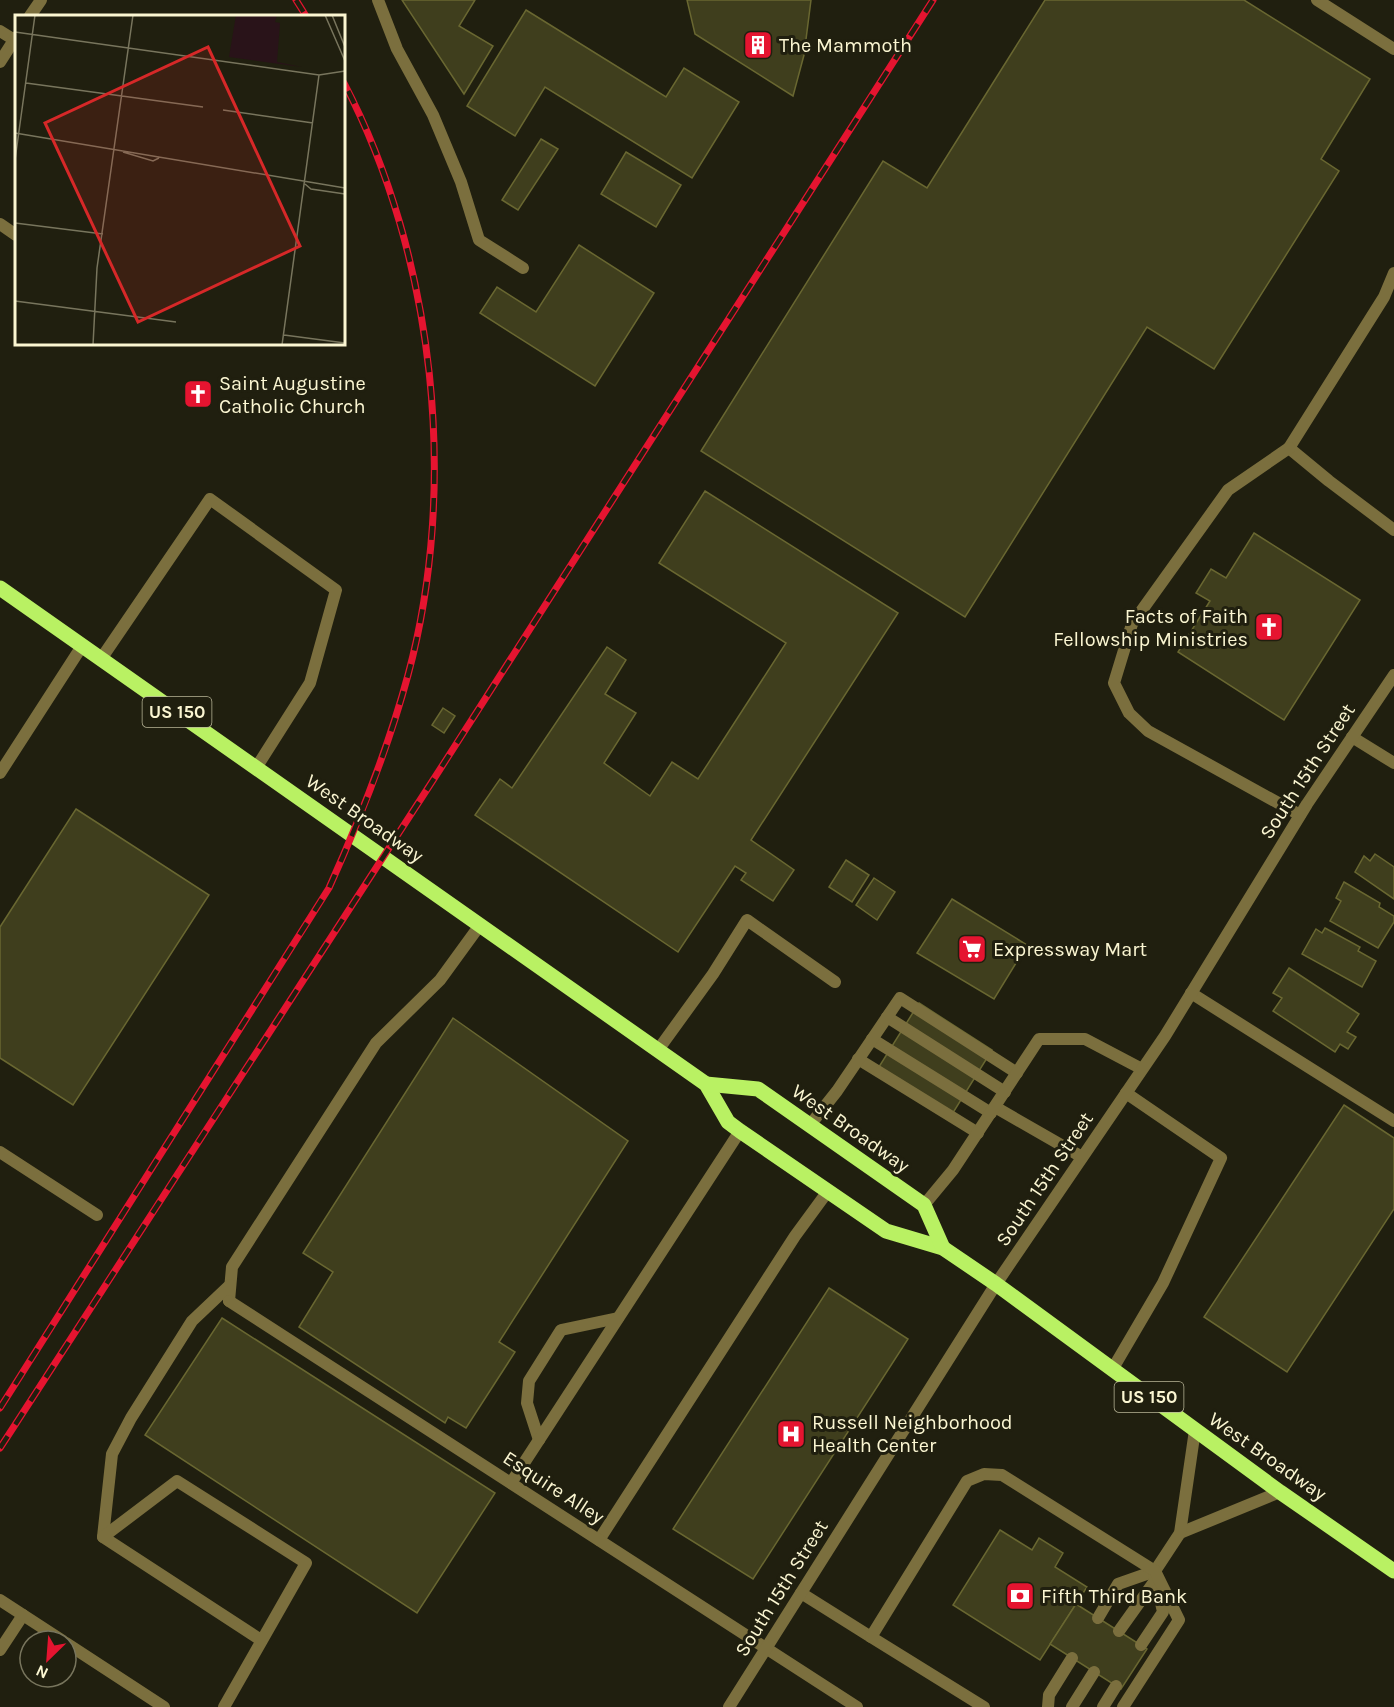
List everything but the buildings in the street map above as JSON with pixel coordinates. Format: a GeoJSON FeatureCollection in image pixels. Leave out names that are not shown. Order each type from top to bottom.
{"type":"FeatureCollection","features":[{"type":"Feature","properties":{"kind":"main road","name":"West Broadway"},"geometry":{"type":"LineString","coordinates":[[0,588],[706,1084],[729,1122],[740,1131],[886,1232],[943,1248],[996,1284],[1280,1492],[1394,1570]]}},
{"type":"Feature","properties":{"kind":"main road","name":"West Broadway"},"geometry":{"type":"LineString","coordinates":[[706,1084],[758,1089],[924,1205]]}},
{"type":"Feature","properties":{"kind":"main road"},"geometry":{"type":"LineString","coordinates":[[924,1205],[943,1248]]}},
{"type":"Feature","properties":{"kind":"street"},"geometry":{"type":"LineString","coordinates":[[31,15],[41,0]]}},
{"type":"Feature","properties":{"kind":"street"},"geometry":{"type":"LineString","coordinates":[[378,0],[397,49],[433,115],[461,182],[479,240],[523,268]]}},
{"type":"Feature","properties":{"kind":"street"},"geometry":{"type":"LineString","coordinates":[[1317,0],[1394,49]]}},
{"type":"Feature","properties":{"kind":"street"},"geometry":{"type":"LineString","coordinates":[[0,31],[15,39]]}},
{"type":"Feature","properties":{"kind":"street"},"geometry":{"type":"LineString","coordinates":[[0,62],[15,41]]}},
{"type":"Feature","properties":{"kind":"street"},"geometry":{"type":"LineString","coordinates":[[0,224],[15,234]]}},
{"type":"Feature","properties":{"kind":"street"},"geometry":{"type":"LineString","coordinates":[[1300,815],[1148,730],[1129,713],[1114,683],[1132,624],[1228,490],[1289,448],[1384,297],[1394,273]]}},
{"type":"Feature","properties":{"kind":"street"},"geometry":{"type":"LineString","coordinates":[[1289,448],[1394,530]]}},
{"type":"Feature","properties":{"kind":"street"},"geometry":{"type":"LineString","coordinates":[[100,659],[210,499],[336,590],[310,683],[256,768]]}},
{"type":"Feature","properties":{"kind":"street"},"geometry":{"type":"LineString","coordinates":[[0,773],[82,646]]}},
{"type":"Feature","properties":{"kind":"street","name":"South 15th Street"},"geometry":{"type":"LineString","coordinates":[[729,1707],[996,1284],[1142,1069],[1300,815],[1394,675]]}},
{"type":"Feature","properties":{"kind":"street"},"geometry":{"type":"LineString","coordinates":[[1352,737],[1394,763]]}},
{"type":"Feature","properties":{"kind":"street"},"geometry":{"type":"LineString","coordinates":[[658,1050],[747,920],[835,982]]}},
{"type":"Feature","properties":{"kind":"street"},"geometry":{"type":"LineString","coordinates":[[103,1538],[112,1454],[131,1418],[192,1321],[230,1285],[232,1267],[376,1043],[440,980],[480,925]]}},
{"type":"Feature","properties":{"kind":"street"},"geometry":{"type":"LineString","coordinates":[[1191,993],[1394,1121]]}},
{"type":"Feature","properties":{"kind":"street"},"geometry":{"type":"LineString","coordinates":[[810,1125],[837,1091],[900,998],[1017,1073]]}},
{"type":"Feature","properties":{"kind":"street"},"geometry":{"type":"LineString","coordinates":[[887,1017],[1005,1092]]}},
{"type":"Feature","properties":{"kind":"street"},"geometry":{"type":"LineString","coordinates":[[872,1039],[993,1110],[1082,1157]]}},
{"type":"Feature","properties":{"kind":"street"},"geometry":{"type":"LineString","coordinates":[[924,1205],[953,1170],[1039,1039],[1085,1040],[1142,1069]]}},
{"type":"Feature","properties":{"kind":"street"},"geometry":{"type":"LineString","coordinates":[[858,1059],[978,1133]]}},
{"type":"Feature","properties":{"kind":"street"},"geometry":{"type":"LineString","coordinates":[[1112,1370],[1163,1283],[1221,1158],[1126,1093]]}},
{"type":"Feature","properties":{"kind":"street"},"geometry":{"type":"LineString","coordinates":[[511,1483],[740,1131]]}},
{"type":"Feature","properties":{"kind":"street"},"geometry":{"type":"LineString","coordinates":[[0,1152],[97,1215]]}},
{"type":"Feature","properties":{"kind":"street"},"geometry":{"type":"LineString","coordinates":[[599,1540],[795,1236],[828,1191]]}},
{"type":"Feature","properties":{"kind":"street","name":"Esquire Alley"},"geometry":{"type":"LineString","coordinates":[[230,1285],[229,1301],[857,1707]]}},
{"type":"Feature","properties":{"kind":"street"},"geometry":{"type":"LineString","coordinates":[[539,1440],[527,1403],[529,1381],[561,1330],[618,1318]]}},
{"type":"Feature","properties":{"kind":"street"},"geometry":{"type":"LineString","coordinates":[[1119,1631],[1154,1582],[1155,1570],[1180,1533],[1195,1430]]}},
{"type":"Feature","properties":{"kind":"street"},"geometry":{"type":"LineString","coordinates":[[871,1637],[967,1481],[984,1474],[1002,1475],[1155,1570],[1179,1620],[1123,1707]]}},
{"type":"Feature","properties":{"kind":"street"},"geometry":{"type":"LineString","coordinates":[[103,1538],[177,1481],[306,1563],[224,1707]]}},
{"type":"Feature","properties":{"kind":"street"},"geometry":{"type":"LineString","coordinates":[[1180,1533],[1280,1492]]}},
{"type":"Feature","properties":{"kind":"street"},"geometry":{"type":"LineString","coordinates":[[103,1538],[261,1640]]}},
{"type":"Feature","properties":{"kind":"street"},"geometry":{"type":"LineString","coordinates":[[1098,1618],[1119,1584],[1155,1570]]}},
{"type":"Feature","properties":{"kind":"street"},"geometry":{"type":"LineString","coordinates":[[1141,1645],[1163,1612],[1155,1570]]}},
{"type":"Feature","properties":{"kind":"street"},"geometry":{"type":"LineString","coordinates":[[801,1593],[984,1707]]}},
{"type":"Feature","properties":{"kind":"street"},"geometry":{"type":"LineString","coordinates":[[0,1600],[44,1629]]}},
{"type":"Feature","properties":{"kind":"street"},"geometry":{"type":"LineString","coordinates":[[0,1650],[23,1615]]}},
{"type":"Feature","properties":{"kind":"street"},"geometry":{"type":"LineString","coordinates":[[78,1651],[164,1707]]}},
{"type":"Feature","properties":{"kind":"street"},"geometry":{"type":"LineString","coordinates":[[1048,1707],[1049,1695],[1072,1658]]}},
{"type":"Feature","properties":{"kind":"street"},"geometry":{"type":"LineString","coordinates":[[1072,1707],[1094,1672]]}},
{"type":"Feature","properties":{"kind":"street"},"geometry":{"type":"LineString","coordinates":[[1103,1707],[1116,1686]]}},
{"type":"Feature","properties":{"kind":"railway"},"geometry":{"type":"LineString","coordinates":[[296,0],[305,15]]}},
{"type":"Feature","properties":{"kind":"railway"},"geometry":{"type":"LineString","coordinates":[[0,1448],[437,774],[933,0]]}},
{"type":"Feature","properties":{"kind":"railway"},"geometry":{"type":"LineString","coordinates":[[0,1408],[329,888],[373,783],[408,675],[424,602],[432,527],[434,451],[429,373],[418,297],[400,222],[375,151],[345,85]]}},
{"type":"Feature","properties":{"kind":"place","name":"The Mammoth"},"geometry":{"type":"Point","coordinates":[758,45]}},
{"type":"Feature","properties":{"kind":"place","name":"Saint Augustine Catholic Church"},"geometry":{"type":"Point","coordinates":[198,394]}},
{"type":"Feature","properties":{"kind":"place","name":"Facts of Faith Fellowship Ministries"},"geometry":{"type":"Point","coordinates":[1269,627]}},
{"type":"Feature","properties":{"kind":"place","name":"Expressway Mart"},"geometry":{"type":"Point","coordinates":[972,949]}},
{"type":"Feature","properties":{"kind":"place","name":"Russell Neighborhood Health Center"},"geometry":{"type":"Point","coordinates":[791,1434]}},
{"type":"Feature","properties":{"kind":"place","name":"Fifth Third Bank"},"geometry":{"type":"Point","coordinates":[1020,1596]}}]}
